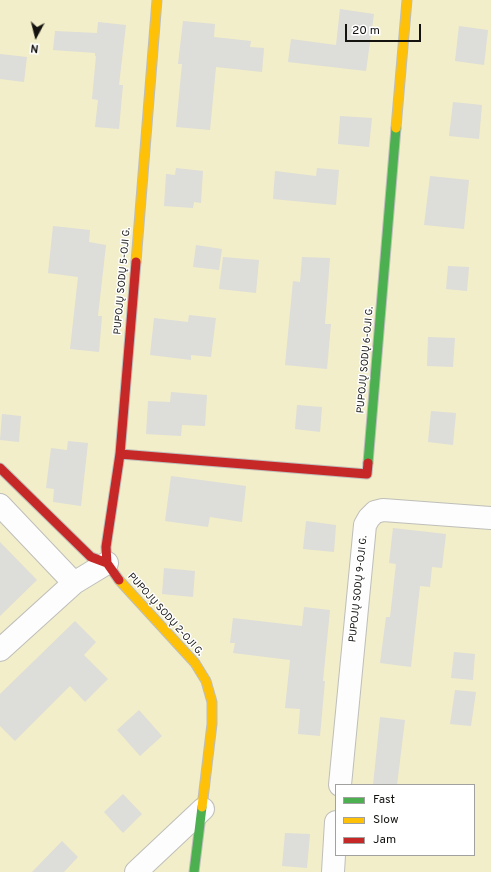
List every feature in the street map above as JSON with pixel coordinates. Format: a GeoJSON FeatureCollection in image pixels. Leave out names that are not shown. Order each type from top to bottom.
{"type":"FeatureCollection","features":[{"type":"Feature","properties":{"kind":"street","name":"PUPOJŲ SODŲ 5-OJI G."},"geometry":{"type":"LineString","coordinates":[[107,563],[106,547],[120,454],[157,0]]}},
{"type":"Feature","properties":{"kind":"street","name":"PUPOJŲ SODŲ 6-OJI G."},"geometry":{"type":"LineString","coordinates":[[120,454],[367,474],[407,0]]}},
{"type":"Feature","properties":{"kind":"street"},"geometry":{"type":"LineString","coordinates":[[0,468],[91,557],[107,563]]}},
{"type":"Feature","properties":{"kind":"street"},"geometry":{"type":"LineString","coordinates":[[0,505],[74,583]]}},
{"type":"Feature","properties":{"kind":"street","name":"PUPOJŲ SODŲ 9-OJI G."},"geometry":{"type":"LineString","coordinates":[[340,784],[365,525],[375,512],[383,510],[491,518]]}},
{"type":"Feature","properties":{"kind":"street"},"geometry":{"type":"LineString","coordinates":[[0,650],[74,583],[107,563]]}},
{"type":"Feature","properties":{"kind":"street","name":"PUPOJŲ SODŲ 2-OJI G."},"geometry":{"type":"LineString","coordinates":[[107,563],[116,578],[195,663],[206,682],[212,702],[212,724],[203,809],[194,872]]}},
{"type":"Feature","properties":{"kind":"street"},"geometry":{"type":"LineString","coordinates":[[136,872],[203,809]]}},
{"type":"Feature","properties":{"kind":"street"},"geometry":{"type":"LineString","coordinates":[[332,872],[335,834]]}},
{"type":"Feature","properties":{"kind":"shaded area"},"geometry":{"type":"Polygon","coordinates":[[[0,0],[491,0],[491,872],[0,872],[0,0]]]}},
{"type":"Feature","properties":{"kind":"building"},"geometry":{"type":"Polygon","coordinates":[[[340,9],[374,14],[366,71],[288,62],[291,39],[336,45],[340,9]]]}},
{"type":"Feature","properties":{"kind":"building"},"geometry":{"type":"Polygon","coordinates":[[[183,21],[215,24],[214,37],[251,41],[250,47],[264,48],[262,72],[216,67],[210,130],[176,127],[182,64],[178,64],[183,21]]]}},
{"type":"Feature","properties":{"kind":"building"},"geometry":{"type":"Polygon","coordinates":[[[98,22],[126,25],[119,85],[123,85],[119,129],[95,127],[98,100],[92,99],[95,53],[53,50],[55,31],[97,33],[98,22]]]}},
{"type":"Feature","properties":{"kind":"building"},"geometry":{"type":"Polygon","coordinates":[[[459,26],[488,30],[484,65],[455,61],[459,26]]]}},
{"type":"Feature","properties":{"kind":"building"},"geometry":{"type":"Polygon","coordinates":[[[0,54],[27,57],[24,82],[0,79],[0,54]]]}},
{"type":"Feature","properties":{"kind":"building"},"geometry":{"type":"Polygon","coordinates":[[[453,102],[482,105],[479,139],[449,136],[453,102]]]}},
{"type":"Feature","properties":{"kind":"building"},"geometry":{"type":"Polygon","coordinates":[[[340,116],[372,118],[369,147],[338,144],[340,116]]]}},
{"type":"Feature","properties":{"kind":"building"},"geometry":{"type":"Polygon","coordinates":[[[176,168],[203,171],[201,203],[194,202],[193,208],[164,206],[166,174],[175,175],[176,168]]]}},
{"type":"Feature","properties":{"kind":"building"},"geometry":{"type":"Polygon","coordinates":[[[317,168],[339,170],[336,205],[273,199],[275,171],[316,176],[317,168]]]}},
{"type":"Feature","properties":{"kind":"building"},"geometry":{"type":"Polygon","coordinates":[[[430,176],[469,180],[464,229],[424,225],[430,176]]]}},
{"type":"Feature","properties":{"kind":"building"},"geometry":{"type":"Polygon","coordinates":[[[53,226],[90,230],[89,242],[106,245],[98,316],[102,316],[99,352],[70,349],[78,277],[48,273],[53,226]]]}},
{"type":"Feature","properties":{"kind":"building"},"geometry":{"type":"Polygon","coordinates":[[[196,245],[222,249],[219,270],[193,267],[196,245]]]}},
{"type":"Feature","properties":{"kind":"building"},"geometry":{"type":"Polygon","coordinates":[[[223,257],[259,260],[256,293],[219,289],[223,257]]]}},
{"type":"Feature","properties":{"kind":"building"},"geometry":{"type":"Polygon","coordinates":[[[302,257],[330,258],[325,324],[331,324],[327,369],[285,365],[293,281],[300,282],[302,257]]]}},
{"type":"Feature","properties":{"kind":"building"},"geometry":{"type":"Polygon","coordinates":[[[448,266],[469,267],[467,291],[446,289],[448,266]]]}},
{"type":"Feature","properties":{"kind":"building"},"geometry":{"type":"Polygon","coordinates":[[[189,315],[216,318],[211,357],[191,355],[191,360],[150,355],[154,318],[188,322],[189,315]]]}},
{"type":"Feature","properties":{"kind":"building"},"geometry":{"type":"Polygon","coordinates":[[[428,337],[455,338],[453,367],[427,366],[428,337]]]}},
{"type":"Feature","properties":{"kind":"building"},"geometry":{"type":"Polygon","coordinates":[[[171,392],[207,395],[205,426],[182,425],[181,436],[146,434],[148,401],[170,402],[171,392]]]}},
{"type":"Feature","properties":{"kind":"building"},"geometry":{"type":"Polygon","coordinates":[[[297,405],[322,407],[320,432],[295,429],[297,405]]]}},
{"type":"Feature","properties":{"kind":"building"},"geometry":{"type":"Polygon","coordinates":[[[431,411],[456,413],[453,445],[428,442],[431,411]]]}},
{"type":"Feature","properties":{"kind":"building"},"geometry":{"type":"Polygon","coordinates":[[[2,414],[21,416],[19,442],[0,440],[2,414]]]}},
{"type":"Feature","properties":{"kind":"building"},"geometry":{"type":"Polygon","coordinates":[[[68,441],[88,443],[81,506],[53,502],[54,489],[46,488],[51,448],[67,450],[68,441]]]}},
{"type":"Feature","properties":{"kind":"building"},"geometry":{"type":"Polygon","coordinates":[[[171,476],[246,486],[242,522],[210,517],[208,527],[165,521],[171,476]]]}},
{"type":"Feature","properties":{"kind":"building"},"geometry":{"type":"Polygon","coordinates":[[[306,521],[336,525],[334,552],[303,549],[306,521]]]}},
{"type":"Feature","properties":{"kind":"building"},"geometry":{"type":"Polygon","coordinates":[[[393,528],[446,534],[442,568],[432,567],[430,587],[420,586],[411,667],[380,663],[386,617],[390,617],[396,564],[389,563],[393,528]]]}},
{"type":"Feature","properties":{"kind":"building"},"geometry":{"type":"Polygon","coordinates":[[[0,542],[37,580],[0,616],[0,542]]]}},
{"type":"Feature","properties":{"kind":"building"},"geometry":{"type":"Polygon","coordinates":[[[164,568],[195,571],[193,597],[162,594],[164,568]]]}},
{"type":"Feature","properties":{"kind":"building"},"geometry":{"type":"Polygon","coordinates":[[[304,607],[330,610],[323,681],[325,681],[320,736],[298,734],[300,709],[285,708],[290,660],[233,653],[235,643],[230,643],[233,618],[302,626],[304,607]]]}},
{"type":"Feature","properties":{"kind":"building"},"geometry":{"type":"Polygon","coordinates":[[[75,621],[96,642],[84,655],[108,679],[85,702],[70,686],[15,741],[0,726],[0,694],[75,621]]]}},
{"type":"Feature","properties":{"kind":"building"},"geometry":{"type":"Polygon","coordinates":[[[454,652],[475,654],[473,680],[451,678],[454,652]]]}},
{"type":"Feature","properties":{"kind":"building"},"geometry":{"type":"Polygon","coordinates":[[[455,690],[476,692],[471,726],[450,724],[455,690]]]}},
{"type":"Feature","properties":{"kind":"building"},"geometry":{"type":"Polygon","coordinates":[[[139,710],[162,736],[140,756],[117,730],[139,710]]]}},
{"type":"Feature","properties":{"kind":"building"},"geometry":{"type":"Polygon","coordinates":[[[380,717],[405,720],[397,784],[373,784],[380,717]]]}},
{"type":"Feature","properties":{"kind":"building"},"geometry":{"type":"Polygon","coordinates":[[[123,794],[142,814],[123,833],[104,812],[123,794]]]}},
{"type":"Feature","properties":{"kind":"building"},"geometry":{"type":"Polygon","coordinates":[[[285,833],[310,834],[307,868],[282,866],[285,833]]]}},
{"type":"Feature","properties":{"kind":"building"},"geometry":{"type":"Polygon","coordinates":[[[62,841],[78,857],[64,872],[32,872],[62,841]]]}},
{"type":"Feature","properties":{"kind":"traffic: fast"},"geometry":{"type":"LineString","coordinates":[[368,463],[396,128]]}},
{"type":"Feature","properties":{"kind":"traffic: fast"},"geometry":{"type":"LineString","coordinates":[[194,872],[202,807]]}},
{"type":"Feature","properties":{"kind":"traffic: slow"},"geometry":{"type":"LineString","coordinates":[[136,262],[157,0]]}},
{"type":"Feature","properties":{"kind":"traffic: slow"},"geometry":{"type":"LineString","coordinates":[[396,128],[407,0]]}},
{"type":"Feature","properties":{"kind":"traffic: slow"},"geometry":{"type":"LineString","coordinates":[[119,580],[195,663],[206,681],[212,702],[212,724],[202,807]]}},
{"type":"Feature","properties":{"kind":"traffic: jam"},"geometry":{"type":"LineString","coordinates":[[107,563],[106,547],[120,454],[136,262]]}},
{"type":"Feature","properties":{"kind":"traffic: jam"},"geometry":{"type":"LineString","coordinates":[[120,454],[367,474],[368,463]]}},
{"type":"Feature","properties":{"kind":"traffic: jam"},"geometry":{"type":"LineString","coordinates":[[0,468],[91,557],[107,563],[119,580]]}}]}
